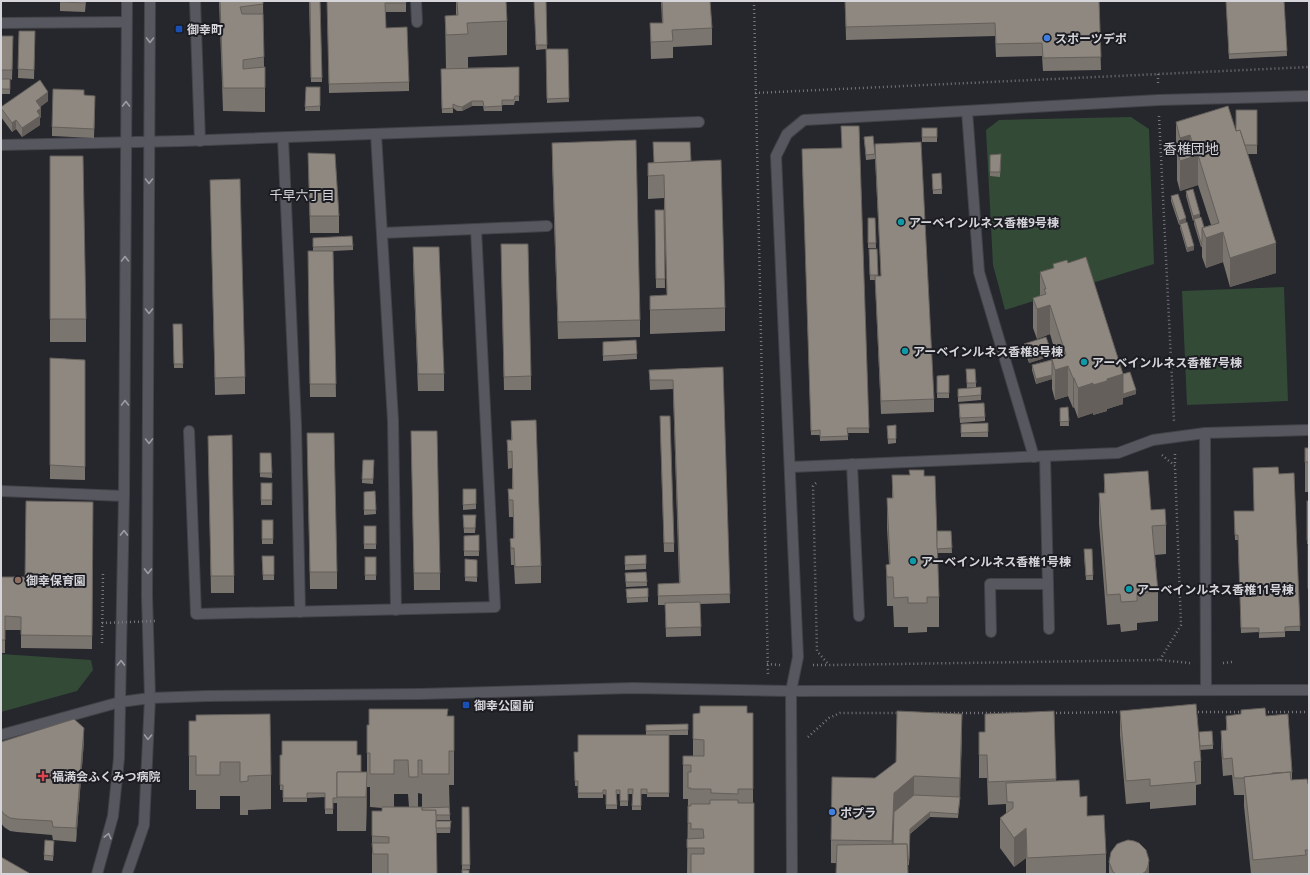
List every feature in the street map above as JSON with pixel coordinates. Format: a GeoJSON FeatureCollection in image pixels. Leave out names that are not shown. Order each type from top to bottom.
{"type":"FeatureCollection","features":[{"type":"Feature","properties":{"kind":"street"},"geometry":{"type":"LineString","coordinates":[[97,874],[113,816],[119,758],[124,496],[127,1]]}},
{"type":"Feature","properties":{"kind":"street"},"geometry":{"type":"LineString","coordinates":[[127,874],[144,825],[150,698],[148,596],[150,1]]}},
{"type":"Feature","properties":{"kind":"street"},"geometry":{"type":"LineString","coordinates":[[195,1],[200,141]]}},
{"type":"Feature","properties":{"kind":"street"},"geometry":{"type":"LineString","coordinates":[[416,1],[417,22]]}},
{"type":"Feature","properties":{"kind":"street"},"geometry":{"type":"LineString","coordinates":[[1,23],[126,22]]}},
{"type":"Feature","properties":{"kind":"street"},"geometry":{"type":"LineString","coordinates":[[792,874],[791,690],[798,657],[776,156],[787,134],[804,120],[1158,100],[1309,96]]}},
{"type":"Feature","properties":{"kind":"street"},"geometry":{"type":"LineString","coordinates":[[967,111],[979,272],[1039,456],[1048,584],[1049,629]]}},
{"type":"Feature","properties":{"kind":"street"},"geometry":{"type":"LineString","coordinates":[[1,145],[200,141],[699,122]]}},
{"type":"Feature","properties":{"kind":"street"},"geometry":{"type":"LineString","coordinates":[[376,134],[393,420],[396,610]]}},
{"type":"Feature","properties":{"kind":"street"},"geometry":{"type":"LineString","coordinates":[[283,138],[296,425],[300,612]]}},
{"type":"Feature","properties":{"kind":"street"},"geometry":{"type":"LineString","coordinates":[[382,234],[547,226]]}},
{"type":"Feature","properties":{"kind":"street"},"geometry":{"type":"LineString","coordinates":[[189,431],[196,614],[495,608],[476,229]]}},
{"type":"Feature","properties":{"kind":"street"},"geometry":{"type":"LineString","coordinates":[[790,467],[1118,453],[1153,440],[1205,433],[1309,430]]}},
{"type":"Feature","properties":{"kind":"street"},"geometry":{"type":"LineString","coordinates":[[1205,433],[1206,690]]}},
{"type":"Feature","properties":{"kind":"street"},"geometry":{"type":"LineString","coordinates":[[852,464],[859,616]]}},
{"type":"Feature","properties":{"kind":"street"},"geometry":{"type":"LineString","coordinates":[[1,491],[124,496]]}},
{"type":"Feature","properties":{"kind":"street"},"geometry":{"type":"LineString","coordinates":[[991,632],[990,584],[1048,584]]}},
{"type":"Feature","properties":{"kind":"street"},"geometry":{"type":"LineString","coordinates":[[1,735],[120,702],[150,698],[207,696],[420,694],[632,688],[768,690],[1309,690]]}},
{"type":"Feature","properties":{"kind":"path"},"geometry":{"type":"LineString","coordinates":[[754,1],[768,690]]}},
{"type":"Feature","properties":{"kind":"path"},"geometry":{"type":"LineString","coordinates":[[755,93],[1309,67]]}},
{"type":"Feature","properties":{"kind":"path"},"geometry":{"type":"LineString","coordinates":[[819,479],[813,486],[817,651],[829,665],[1160,660],[1180,625],[1174,437],[1158,74]]}},
{"type":"Feature","properties":{"kind":"path"},"geometry":{"type":"LineString","coordinates":[[1159,453],[1175,466]]}},
{"type":"Feature","properties":{"kind":"path"},"geometry":{"type":"LineString","coordinates":[[103,574],[102,623],[157,621]]}},
{"type":"Feature","properties":{"kind":"path"},"geometry":{"type":"LineString","coordinates":[[928,713],[1023,712]]}},
{"type":"Feature","properties":{"kind":"path"},"geometry":{"type":"LineString","coordinates":[[1047,712],[1126,712]]}},
{"type":"Feature","properties":{"kind":"path"},"geometry":{"type":"LineString","coordinates":[[1190,712],[1246,712]]}},
{"type":"Feature","properties":{"kind":"path"},"geometry":{"type":"LineString","coordinates":[[1261,712],[1309,712]]}},
{"type":"Feature","properties":{"kind":"path"},"geometry":{"type":"LineString","coordinates":[[807,738],[829,718],[840,713],[904,713]]}},
{"type":"Feature","properties":{"kind":"green space"},"geometry":{"type":"Polygon","coordinates":[[[1131,117],[1149,129],[1154,264],[1005,310],[993,265],[986,130],[999,120],[1131,117]]]}},
{"type":"Feature","properties":{"kind":"green space"},"geometry":{"type":"Polygon","coordinates":[[[1284,287],[1288,401],[1187,405],[1182,291],[1284,287]]]}},
{"type":"Feature","properties":{"kind":"green space"},"geometry":{"type":"Polygon","coordinates":[[[1,654],[91,660],[93,670],[77,691],[1,712],[1,654]]]}},
{"type":"Feature","properties":{"kind":"building"},"geometry":{"type":"Polygon","coordinates":[[[85,1],[85,3],[60,2],[85,1]]]}},
{"type":"Feature","properties":{"kind":"building"},"geometry":{"type":"Polygon","coordinates":[[[220,1],[263,1],[263,4],[240,7],[242,14],[263,14],[264,57],[243,60],[243,69],[265,67],[265,88],[223,88],[220,1]]]}},
{"type":"Feature","properties":{"kind":"building"},"geometry":{"type":"Polygon","coordinates":[[[310,1],[320,1],[322,78],[311,78],[310,1]]]}},
{"type":"Feature","properties":{"kind":"building"},"geometry":{"type":"Polygon","coordinates":[[[327,1],[406,1],[406,3],[385,3],[386,28],[407,27],[409,82],[329,84],[327,1]]]}},
{"type":"Feature","properties":{"kind":"building"},"geometry":{"type":"Polygon","coordinates":[[[457,1],[506,1],[507,21],[467,23],[468,34],[446,35],[445,16],[458,15],[457,1]]]}},
{"type":"Feature","properties":{"kind":"building"},"geometry":{"type":"Polygon","coordinates":[[[534,1],[546,1],[547,45],[536,45],[534,1]]]}},
{"type":"Feature","properties":{"kind":"building"},"geometry":{"type":"Polygon","coordinates":[[[662,1],[710,1],[712,28],[672,30],[673,41],[651,42],[650,23],[663,23],[662,1]]]}},
{"type":"Feature","properties":{"kind":"building","name":"スポーツデポ"},"geometry":{"type":"Polygon","coordinates":[[[845,1],[1099,1],[1101,57],[1043,58],[1042,43],[996,44],[995,23],[846,27],[845,1]]]}},
{"type":"Feature","properties":{"kind":"building"},"geometry":{"type":"Polygon","coordinates":[[[1226,1],[1284,1],[1287,51],[1229,54],[1226,1]]]}},
{"type":"Feature","properties":{"kind":"building"},"geometry":{"type":"Polygon","coordinates":[[[19,31],[35,31],[34,70],[18,69],[19,31]]]}},
{"type":"Feature","properties":{"kind":"building"},"geometry":{"type":"Polygon","coordinates":[[[1,36],[13,36],[12,70],[1,70],[1,36]]]}},
{"type":"Feature","properties":{"kind":"building"},"geometry":{"type":"Polygon","coordinates":[[[546,49],[568,49],[569,98],[547,99],[546,49]]]}},
{"type":"Feature","properties":{"kind":"building"},"geometry":{"type":"Polygon","coordinates":[[[519,67],[519,96],[515,96],[514,100],[502,100],[502,106],[484,107],[483,101],[472,101],[462,107],[453,104],[453,108],[442,109],[441,69],[519,67]]]}},
{"type":"Feature","properties":{"kind":"building"},"geometry":{"type":"Polygon","coordinates":[[[1,79],[10,79],[10,89],[1,89],[1,79]]]}},
{"type":"Feature","properties":{"kind":"building"},"geometry":{"type":"Polygon","coordinates":[[[40,80],[48,92],[36,101],[41,108],[37,111],[40,116],[22,128],[16,120],[12,123],[1,107],[40,80]]]}},
{"type":"Feature","properties":{"kind":"building"},"geometry":{"type":"Polygon","coordinates":[[[306,87],[320,87],[320,106],[305,107],[306,87]]]}},
{"type":"Feature","properties":{"kind":"building"},"geometry":{"type":"Polygon","coordinates":[[[53,89],[84,90],[84,95],[95,96],[94,129],[52,127],[53,89]]]}},
{"type":"Feature","properties":{"kind":"building"},"geometry":{"type":"Polygon","coordinates":[[[1228,106],[1236,131],[1240,130],[1276,243],[1230,258],[1223,232],[1206,238],[1202,228],[1219,223],[1198,155],[1180,161],[1177,150],[1193,145],[1190,135],[1180,138],[1176,122],[1228,106]]]}},
{"type":"Feature","properties":{"kind":"building"},"geometry":{"type":"Polygon","coordinates":[[[1236,110],[1257,110],[1257,145],[1245,145],[1240,130],[1236,131],[1236,110]]]}},
{"type":"Feature","properties":{"kind":"building"},"geometry":{"type":"Polygon","coordinates":[[[841,126],[859,126],[869,428],[847,428],[848,436],[820,437],[820,430],[811,431],[802,149],[842,148],[841,126]]]}},
{"type":"Feature","properties":{"kind":"building"},"geometry":{"type":"Polygon","coordinates":[[[922,128],[937,128],[937,137],[922,137],[922,128]]]}},
{"type":"Feature","properties":{"kind":"building"},"geometry":{"type":"Polygon","coordinates":[[[873,136],[875,154],[866,155],[864,137],[873,136]]]}},
{"type":"Feature","properties":{"kind":"building"},"geometry":{"type":"Polygon","coordinates":[[[636,140],[640,320],[558,322],[552,143],[636,140]]]}},
{"type":"Feature","properties":{"kind":"building"},"geometry":{"type":"Polygon","coordinates":[[[653,142],[690,142],[691,161],[654,163],[653,142]]]}},
{"type":"Feature","properties":{"kind":"building"},"geometry":{"type":"Polygon","coordinates":[[[921,142],[934,399],[881,401],[875,276],[881,276],[875,144],[921,142]]]}},
{"type":"Feature","properties":{"kind":"building"},"geometry":{"type":"Polygon","coordinates":[[[308,153],[335,154],[339,216],[310,216],[308,153]]]}},
{"type":"Feature","properties":{"kind":"building"},"geometry":{"type":"Polygon","coordinates":[[[1001,154],[1000,172],[990,172],[990,155],[1001,154]]]}},
{"type":"Feature","properties":{"kind":"building"},"geometry":{"type":"Polygon","coordinates":[[[50,156],[83,156],[86,319],[50,319],[50,156]]]}},
{"type":"Feature","properties":{"kind":"building"},"geometry":{"type":"Polygon","coordinates":[[[721,160],[725,308],[650,310],[650,296],[667,295],[664,175],[648,176],[648,163],[721,160]]]}},
{"type":"Feature","properties":{"kind":"building"},"geometry":{"type":"Polygon","coordinates":[[[941,173],[942,189],[933,190],[932,174],[941,173]]]}},
{"type":"Feature","properties":{"kind":"building"},"geometry":{"type":"Polygon","coordinates":[[[240,179],[245,377],[215,378],[210,180],[240,179]]]}},
{"type":"Feature","properties":{"kind":"building"},"geometry":{"type":"Polygon","coordinates":[[[1193,189],[1200,214],[1193,216],[1186,191],[1193,189]]]}},
{"type":"Feature","properties":{"kind":"building"},"geometry":{"type":"Polygon","coordinates":[[[1178,194],[1186,218],[1179,221],[1171,196],[1178,194]]]}},
{"type":"Feature","properties":{"kind":"building"},"geometry":{"type":"Polygon","coordinates":[[[655,210],[664,210],[665,279],[656,279],[655,210]]]}},
{"type":"Feature","properties":{"kind":"building"},"geometry":{"type":"Polygon","coordinates":[[[1201,217],[1204,227],[1202,228],[1201,243],[1194,219],[1201,217]]]}},
{"type":"Feature","properties":{"kind":"building"},"geometry":{"type":"Polygon","coordinates":[[[868,218],[875,218],[876,243],[868,243],[868,218]]]}},
{"type":"Feature","properties":{"kind":"building"},"geometry":{"type":"Polygon","coordinates":[[[1187,222],[1194,246],[1187,248],[1180,224],[1187,222]]]}},
{"type":"Feature","properties":{"kind":"building"},"geometry":{"type":"Polygon","coordinates":[[[352,236],[353,246],[313,247],[313,238],[352,236]]]}},
{"type":"Feature","properties":{"kind":"building"},"geometry":{"type":"Polygon","coordinates":[[[501,244],[528,244],[531,376],[504,377],[501,244]]]}},
{"type":"Feature","properties":{"kind":"building"},"geometry":{"type":"Polygon","coordinates":[[[413,247],[439,247],[444,374],[418,374],[413,247]]]}},
{"type":"Feature","properties":{"kind":"building"},"geometry":{"type":"Polygon","coordinates":[[[869,249],[877,249],[878,275],[870,275],[869,249]]]}},
{"type":"Feature","properties":{"kind":"building"},"geometry":{"type":"Polygon","coordinates":[[[308,251],[333,251],[336,384],[310,384],[308,251]]]}},
{"type":"Feature","properties":{"kind":"building","name":"アーベインルネス香椎7号棟"},"geometry":{"type":"Polygon","coordinates":[[[1086,257],[1123,374],[1107,379],[1107,381],[1093,385],[1093,383],[1078,388],[1068,366],[1055,370],[1052,359],[1066,355],[1050,305],[1037,309],[1033,298],[1046,294],[1044,289],[1046,289],[1040,272],[1054,268],[1053,264],[1067,260],[1068,263],[1086,257]]]}},
{"type":"Feature","properties":{"kind":"building"},"geometry":{"type":"Polygon","coordinates":[[[173,324],[182,324],[183,364],[174,364],[173,324]]]}},
{"type":"Feature","properties":{"kind":"building"},"geometry":{"type":"Polygon","coordinates":[[[1046,337],[1051,351],[1029,359],[1024,344],[1046,337]]]}},
{"type":"Feature","properties":{"kind":"building"},"geometry":{"type":"Polygon","coordinates":[[[636,340],[637,354],[603,356],[603,342],[636,340]]]}},
{"type":"Feature","properties":{"kind":"building"},"geometry":{"type":"Polygon","coordinates":[[[50,358],[85,360],[85,467],[50,465],[50,358]]]}},
{"type":"Feature","properties":{"kind":"building"},"geometry":{"type":"Polygon","coordinates":[[[1052,360],[1052,375],[1036,379],[1032,365],[1052,360]]]}},
{"type":"Feature","properties":{"kind":"building"},"geometry":{"type":"Polygon","coordinates":[[[723,367],[730,594],[658,596],[658,584],[680,583],[673,380],[650,380],[649,370],[723,367]]]}},
{"type":"Feature","properties":{"kind":"building"},"geometry":{"type":"Polygon","coordinates":[[[966,369],[975,369],[976,383],[967,383],[966,369]]]}},
{"type":"Feature","properties":{"kind":"building"},"geometry":{"type":"Polygon","coordinates":[[[1130,372],[1136,390],[1123,394],[1123,374],[1130,372]]]}},
{"type":"Feature","properties":{"kind":"building"},"geometry":{"type":"Polygon","coordinates":[[[949,375],[949,393],[937,393],[937,376],[949,375]]]}},
{"type":"Feature","properties":{"kind":"building"},"geometry":{"type":"Polygon","coordinates":[[[981,387],[981,395],[958,397],[958,389],[981,387]]]}},
{"type":"Feature","properties":{"kind":"building"},"geometry":{"type":"Polygon","coordinates":[[[984,403],[985,417],[960,418],[959,404],[984,403]]]}},
{"type":"Feature","properties":{"kind":"building"},"geometry":{"type":"Polygon","coordinates":[[[1068,407],[1069,421],[1060,422],[1060,408],[1068,407]]]}},
{"type":"Feature","properties":{"kind":"building"},"geometry":{"type":"Polygon","coordinates":[[[660,416],[670,416],[674,543],[664,543],[660,416]]]}},
{"type":"Feature","properties":{"kind":"building"},"geometry":{"type":"Polygon","coordinates":[[[536,420],[541,566],[515,567],[514,548],[511,548],[510,539],[514,538],[513,500],[509,500],[508,489],[513,489],[512,451],[508,452],[507,440],[512,440],[511,421],[536,420]]]}},
{"type":"Feature","properties":{"kind":"building"},"geometry":{"type":"Polygon","coordinates":[[[988,423],[988,432],[961,433],[961,424],[988,423]]]}},
{"type":"Feature","properties":{"kind":"building"},"geometry":{"type":"Polygon","coordinates":[[[896,425],[896,439],[888,439],[887,426],[896,425]]]}},
{"type":"Feature","properties":{"kind":"building"},"geometry":{"type":"Polygon","coordinates":[[[411,431],[437,431],[440,573],[414,573],[411,431]]]}},
{"type":"Feature","properties":{"kind":"building"},"geometry":{"type":"Polygon","coordinates":[[[307,433],[334,433],[337,572],[310,572],[307,433]]]}},
{"type":"Feature","properties":{"kind":"building"},"geometry":{"type":"Polygon","coordinates":[[[232,435],[234,576],[211,576],[208,436],[232,435]]]}},
{"type":"Feature","properties":{"kind":"building"},"geometry":{"type":"Polygon","coordinates":[[[1305,448],[1309,448],[1309,462],[1305,462],[1305,448]]]}},
{"type":"Feature","properties":{"kind":"building"},"geometry":{"type":"Polygon","coordinates":[[[260,453],[271,453],[272,473],[260,473],[260,453]]]}},
{"type":"Feature","properties":{"kind":"building"},"geometry":{"type":"Polygon","coordinates":[[[363,460],[374,460],[373,479],[362,479],[363,460]]]}},
{"type":"Feature","properties":{"kind":"building"},"geometry":{"type":"Polygon","coordinates":[[[1278,467],[1279,474],[1294,473],[1300,626],[1285,627],[1285,632],[1259,633],[1259,628],[1241,628],[1238,535],[1235,535],[1234,511],[1254,511],[1253,468],[1278,467]]]}},
{"type":"Feature","properties":{"kind":"building","name":"アーベインルネス香椎1号棟"},"geometry":{"type":"Polygon","coordinates":[[[909,470],[924,470],[924,476],[935,476],[939,597],[927,597],[927,603],[908,603],[908,597],[894,598],[893,577],[887,577],[886,565],[890,564],[887,498],[893,498],[892,475],[910,475],[909,470]]]}},
{"type":"Feature","properties":{"kind":"building","name":"アーベインルネス香椎11号棟"},"geometry":{"type":"Polygon","coordinates":[[[1148,471],[1151,510],[1165,509],[1166,525],[1152,526],[1158,592],[1137,594],[1137,601],[1121,602],[1120,594],[1107,595],[1099,493],[1105,493],[1104,474],[1148,471]]]}},
{"type":"Feature","properties":{"kind":"building"},"geometry":{"type":"Polygon","coordinates":[[[261,483],[272,483],[272,500],[261,500],[261,483]]]}},
{"type":"Feature","properties":{"kind":"building"},"geometry":{"type":"Polygon","coordinates":[[[463,489],[476,489],[476,504],[463,505],[463,489]]]}},
{"type":"Feature","properties":{"kind":"building"},"geometry":{"type":"Polygon","coordinates":[[[375,491],[376,510],[364,510],[364,492],[375,491]]]}},
{"type":"Feature","properties":{"kind":"building"},"geometry":{"type":"Polygon","coordinates":[[[26,501],[93,502],[92,636],[21,635],[21,617],[5,616],[5,640],[1,640],[1,577],[25,577],[26,501]]]}},
{"type":"Feature","properties":{"kind":"building"},"geometry":{"type":"Polygon","coordinates":[[[1307,501],[1309,501],[1309,540],[1307,540],[1307,501]]]}},
{"type":"Feature","properties":{"kind":"building"},"geometry":{"type":"Polygon","coordinates":[[[463,515],[476,515],[475,528],[464,528],[463,515]]]}},
{"type":"Feature","properties":{"kind":"building"},"geometry":{"type":"Polygon","coordinates":[[[262,520],[273,520],[273,539],[262,539],[262,520]]]}},
{"type":"Feature","properties":{"kind":"building"},"geometry":{"type":"Polygon","coordinates":[[[364,526],[376,526],[376,544],[364,544],[364,526]]]}},
{"type":"Feature","properties":{"kind":"building"},"geometry":{"type":"Polygon","coordinates":[[[937,531],[951,531],[952,548],[937,549],[937,531]]]}},
{"type":"Feature","properties":{"kind":"building"},"geometry":{"type":"Polygon","coordinates":[[[479,535],[479,551],[464,551],[464,536],[479,535]]]}},
{"type":"Feature","properties":{"kind":"building"},"geometry":{"type":"Polygon","coordinates":[[[1309,545],[1309,588],[1308,588],[1309,545]]]}},
{"type":"Feature","properties":{"kind":"building"},"geometry":{"type":"Polygon","coordinates":[[[1084,549],[1092,549],[1093,575],[1086,576],[1084,549]]]}},
{"type":"Feature","properties":{"kind":"building"},"geometry":{"type":"Polygon","coordinates":[[[646,555],[646,564],[625,565],[625,556],[646,555]]]}},
{"type":"Feature","properties":{"kind":"building"},"geometry":{"type":"Polygon","coordinates":[[[262,556],[274,556],[274,575],[263,575],[262,556]]]}},
{"type":"Feature","properties":{"kind":"building"},"geometry":{"type":"Polygon","coordinates":[[[365,557],[376,557],[376,575],[365,575],[365,557]]]}},
{"type":"Feature","properties":{"kind":"building"},"geometry":{"type":"Polygon","coordinates":[[[465,559],[477,560],[477,577],[465,577],[465,559]]]}},
{"type":"Feature","properties":{"kind":"building"},"geometry":{"type":"Polygon","coordinates":[[[646,572],[647,582],[626,582],[625,573],[646,572]]]}},
{"type":"Feature","properties":{"kind":"building"},"geometry":{"type":"Polygon","coordinates":[[[648,588],[648,597],[627,598],[626,589],[648,588]]]}},
{"type":"Feature","properties":{"kind":"building"},"geometry":{"type":"Polygon","coordinates":[[[700,602],[701,627],[666,628],[665,603],[700,602]]]}},
{"type":"Feature","properties":{"kind":"building"},"geometry":{"type":"Polygon","coordinates":[[[1196,704],[1201,761],[1194,762],[1196,782],[1150,786],[1150,779],[1126,781],[1120,711],[1196,704]]]}},
{"type":"Feature","properties":{"kind":"building"},"geometry":{"type":"Polygon","coordinates":[[[700,706],[747,706],[747,713],[753,713],[753,789],[738,789],[738,794],[711,793],[711,789],[688,788],[688,772],[691,772],[691,765],[683,765],[683,756],[704,756],[704,740],[693,739],[693,714],[700,713],[700,706]]]}},
{"type":"Feature","properties":{"kind":"building"},"geometry":{"type":"Polygon","coordinates":[[[1265,708],[1266,716],[1288,714],[1292,772],[1234,778],[1232,758],[1223,759],[1221,731],[1227,730],[1226,716],[1241,714],[1241,710],[1265,708]]]}},
{"type":"Feature","properties":{"kind":"building"},"geometry":{"type":"Polygon","coordinates":[[[369,709],[448,709],[447,716],[454,716],[454,751],[449,751],[449,774],[422,774],[422,760],[418,760],[418,777],[409,777],[408,760],[394,760],[394,774],[370,774],[370,753],[367,753],[367,725],[369,725],[369,709]]]}},
{"type":"Feature","properties":{"kind":"building"},"geometry":{"type":"Polygon","coordinates":[[[897,711],[962,714],[960,778],[914,776],[894,793],[892,841],[831,840],[832,777],[875,778],[896,762],[897,711]]]}},
{"type":"Feature","properties":{"kind":"building"},"geometry":{"type":"Polygon","coordinates":[[[1054,711],[1056,779],[988,782],[987,755],[979,755],[979,732],[985,732],[985,714],[1054,711]]]}},
{"type":"Feature","properties":{"kind":"building"},"geometry":{"type":"Polygon","coordinates":[[[270,714],[271,775],[248,776],[248,781],[240,782],[240,762],[220,762],[220,775],[196,775],[196,756],[189,756],[189,721],[196,721],[196,715],[270,714]]]}},
{"type":"Feature","properties":{"kind":"building"},"geometry":{"type":"Polygon","coordinates":[[[74,719],[84,728],[76,828],[53,827],[52,821],[10,818],[4,814],[1,810],[1,742],[74,719]]]}},
{"type":"Feature","properties":{"kind":"building"},"geometry":{"type":"Polygon","coordinates":[[[688,724],[688,730],[646,731],[646,725],[688,724]]]}},
{"type":"Feature","properties":{"kind":"building"},"geometry":{"type":"Polygon","coordinates":[[[1212,731],[1213,745],[1200,746],[1199,732],[1212,731]]]}},
{"type":"Feature","properties":{"kind":"building"},"geometry":{"type":"Polygon","coordinates":[[[578,735],[669,735],[669,793],[647,793],[647,789],[641,789],[641,806],[632,806],[633,789],[628,789],[628,801],[620,801],[620,790],[616,790],[617,805],[606,805],[606,790],[603,790],[603,793],[578,793],[578,781],[575,781],[574,752],[578,752],[578,735]]]}},
{"type":"Feature","properties":{"kind":"building"},"geometry":{"type":"Polygon","coordinates":[[[282,741],[357,741],[357,755],[361,755],[361,772],[337,772],[337,798],[333,798],[333,809],[325,809],[325,793],[307,793],[307,798],[283,798],[283,785],[280,785],[280,755],[282,755],[282,741]]]}},
{"type":"Feature","properties":{"kind":"building"},"geometry":{"type":"Polygon","coordinates":[[[337,772],[367,772],[366,797],[337,797],[337,772]]]}},
{"type":"Feature","properties":{"kind":"building"},"geometry":{"type":"Polygon","coordinates":[[[1290,772],[1291,780],[1307,779],[1308,784],[1309,783],[1309,850],[1305,850],[1306,855],[1253,860],[1244,777],[1290,772]]]}},
{"type":"Feature","properties":{"kind":"building"},"geometry":{"type":"Polygon","coordinates":[[[1079,780],[1080,797],[1087,796],[1087,816],[1104,815],[1106,854],[1027,858],[1026,828],[1014,838],[1000,818],[1013,808],[1013,802],[1007,802],[1006,783],[1079,780]]]}},
{"type":"Feature","properties":{"kind":"building"},"geometry":{"type":"Polygon","coordinates":[[[914,795],[960,797],[958,814],[930,812],[910,829],[908,860],[907,844],[893,844],[894,812],[914,795]]]}},
{"type":"Feature","properties":{"kind":"building"},"geometry":{"type":"Polygon","coordinates":[[[710,800],[738,800],[738,803],[754,803],[754,874],[691,874],[691,854],[704,854],[704,848],[687,848],[687,839],[704,838],[703,829],[691,829],[691,823],[688,823],[688,806],[691,806],[691,804],[710,804],[710,800]]]}},
{"type":"Feature","properties":{"kind":"building"},"geometry":{"type":"Polygon","coordinates":[[[382,807],[422,807],[422,810],[436,810],[437,874],[388,874],[388,854],[373,854],[372,843],[389,843],[389,837],[372,836],[372,811],[382,811],[382,807]]]}},
{"type":"Feature","properties":{"kind":"building"},"geometry":{"type":"Polygon","coordinates":[[[449,807],[450,815],[436,815],[436,810],[422,810],[422,808],[449,807]]]}},
{"type":"Feature","properties":{"kind":"building"},"geometry":{"type":"Polygon","coordinates":[[[462,807],[469,807],[470,865],[462,865],[462,807]]]}},
{"type":"Feature","properties":{"kind":"building"},"geometry":{"type":"Polygon","coordinates":[[[436,821],[451,821],[450,828],[436,828],[436,821]]]}},
{"type":"Feature","properties":{"kind":"building"},"geometry":{"type":"Polygon","coordinates":[[[45,840],[54,841],[53,856],[44,855],[45,840]]]}},
{"type":"Feature","properties":{"kind":"building"},"geometry":{"type":"Polygon","coordinates":[[[1128,840],[1139,843],[1146,850],[1149,860],[1148,866],[1146,871],[1142,874],[1116,874],[1113,872],[1109,862],[1111,852],[1117,844],[1128,840]]]}},
{"type":"Feature","properties":{"kind":"building"},"geometry":{"type":"Polygon","coordinates":[[[907,844],[908,874],[836,874],[837,845],[907,844]]]}},
{"type":"Feature","properties":{"kind":"building"},"geometry":{"type":"Polygon","coordinates":[[[1,857],[29,873],[29,874],[1,874],[1,857]]]}},
{"type":"Feature","properties":{"kind":"building"},"geometry":{"type":"Polygon","coordinates":[[[462,870],[469,870],[469,874],[462,874],[462,870]]]}},
{"type":"Feature","properties":{"kind":"place","name":"御幸町"},"geometry":{"type":"Point","coordinates":[179,29]}},
{"type":"Feature","properties":{"kind":"place","name":"スポーツデポ"},"geometry":{"type":"Point","coordinates":[1047,38]}},
{"type":"Feature","properties":{"kind":"place","name":"アーベインルネス香椎9号棟"},"geometry":{"type":"Point","coordinates":[901,222]}},
{"type":"Feature","properties":{"kind":"place","name":"アーベインルネス香椎8号棟"},"geometry":{"type":"Point","coordinates":[905,351]}},
{"type":"Feature","properties":{"kind":"place","name":"アーベインルネス香椎7号棟"},"geometry":{"type":"Point","coordinates":[1084,362]}},
{"type":"Feature","properties":{"kind":"place","name":"アーベインルネス香椎1号棟"},"geometry":{"type":"Point","coordinates":[913,561]}},
{"type":"Feature","properties":{"kind":"place","name":"御幸保育園"},"geometry":{"type":"Point","coordinates":[18,580]}},
{"type":"Feature","properties":{"kind":"place","name":"アーベインルネス香椎11号棟"},"geometry":{"type":"Point","coordinates":[1129,589]}},
{"type":"Feature","properties":{"kind":"place","name":"御幸公園前"},"geometry":{"type":"Point","coordinates":[466,705]}},
{"type":"Feature","properties":{"kind":"place","name":"福満会ふくみつ病院"},"geometry":{"type":"Point","coordinates":[43,776]}},
{"type":"Feature","properties":{"kind":"place","name":"ポプラ"},"geometry":{"type":"Point","coordinates":[832,812]}},
{"type":"Feature","properties":{"kind":"district","name":"香椎団地"},"geometry":{"type":"Point","coordinates":[1191,149]}},
{"type":"Feature","properties":{"kind":"district","name":"千早六丁目"},"geometry":{"type":"Point","coordinates":[302,195]}}]}
